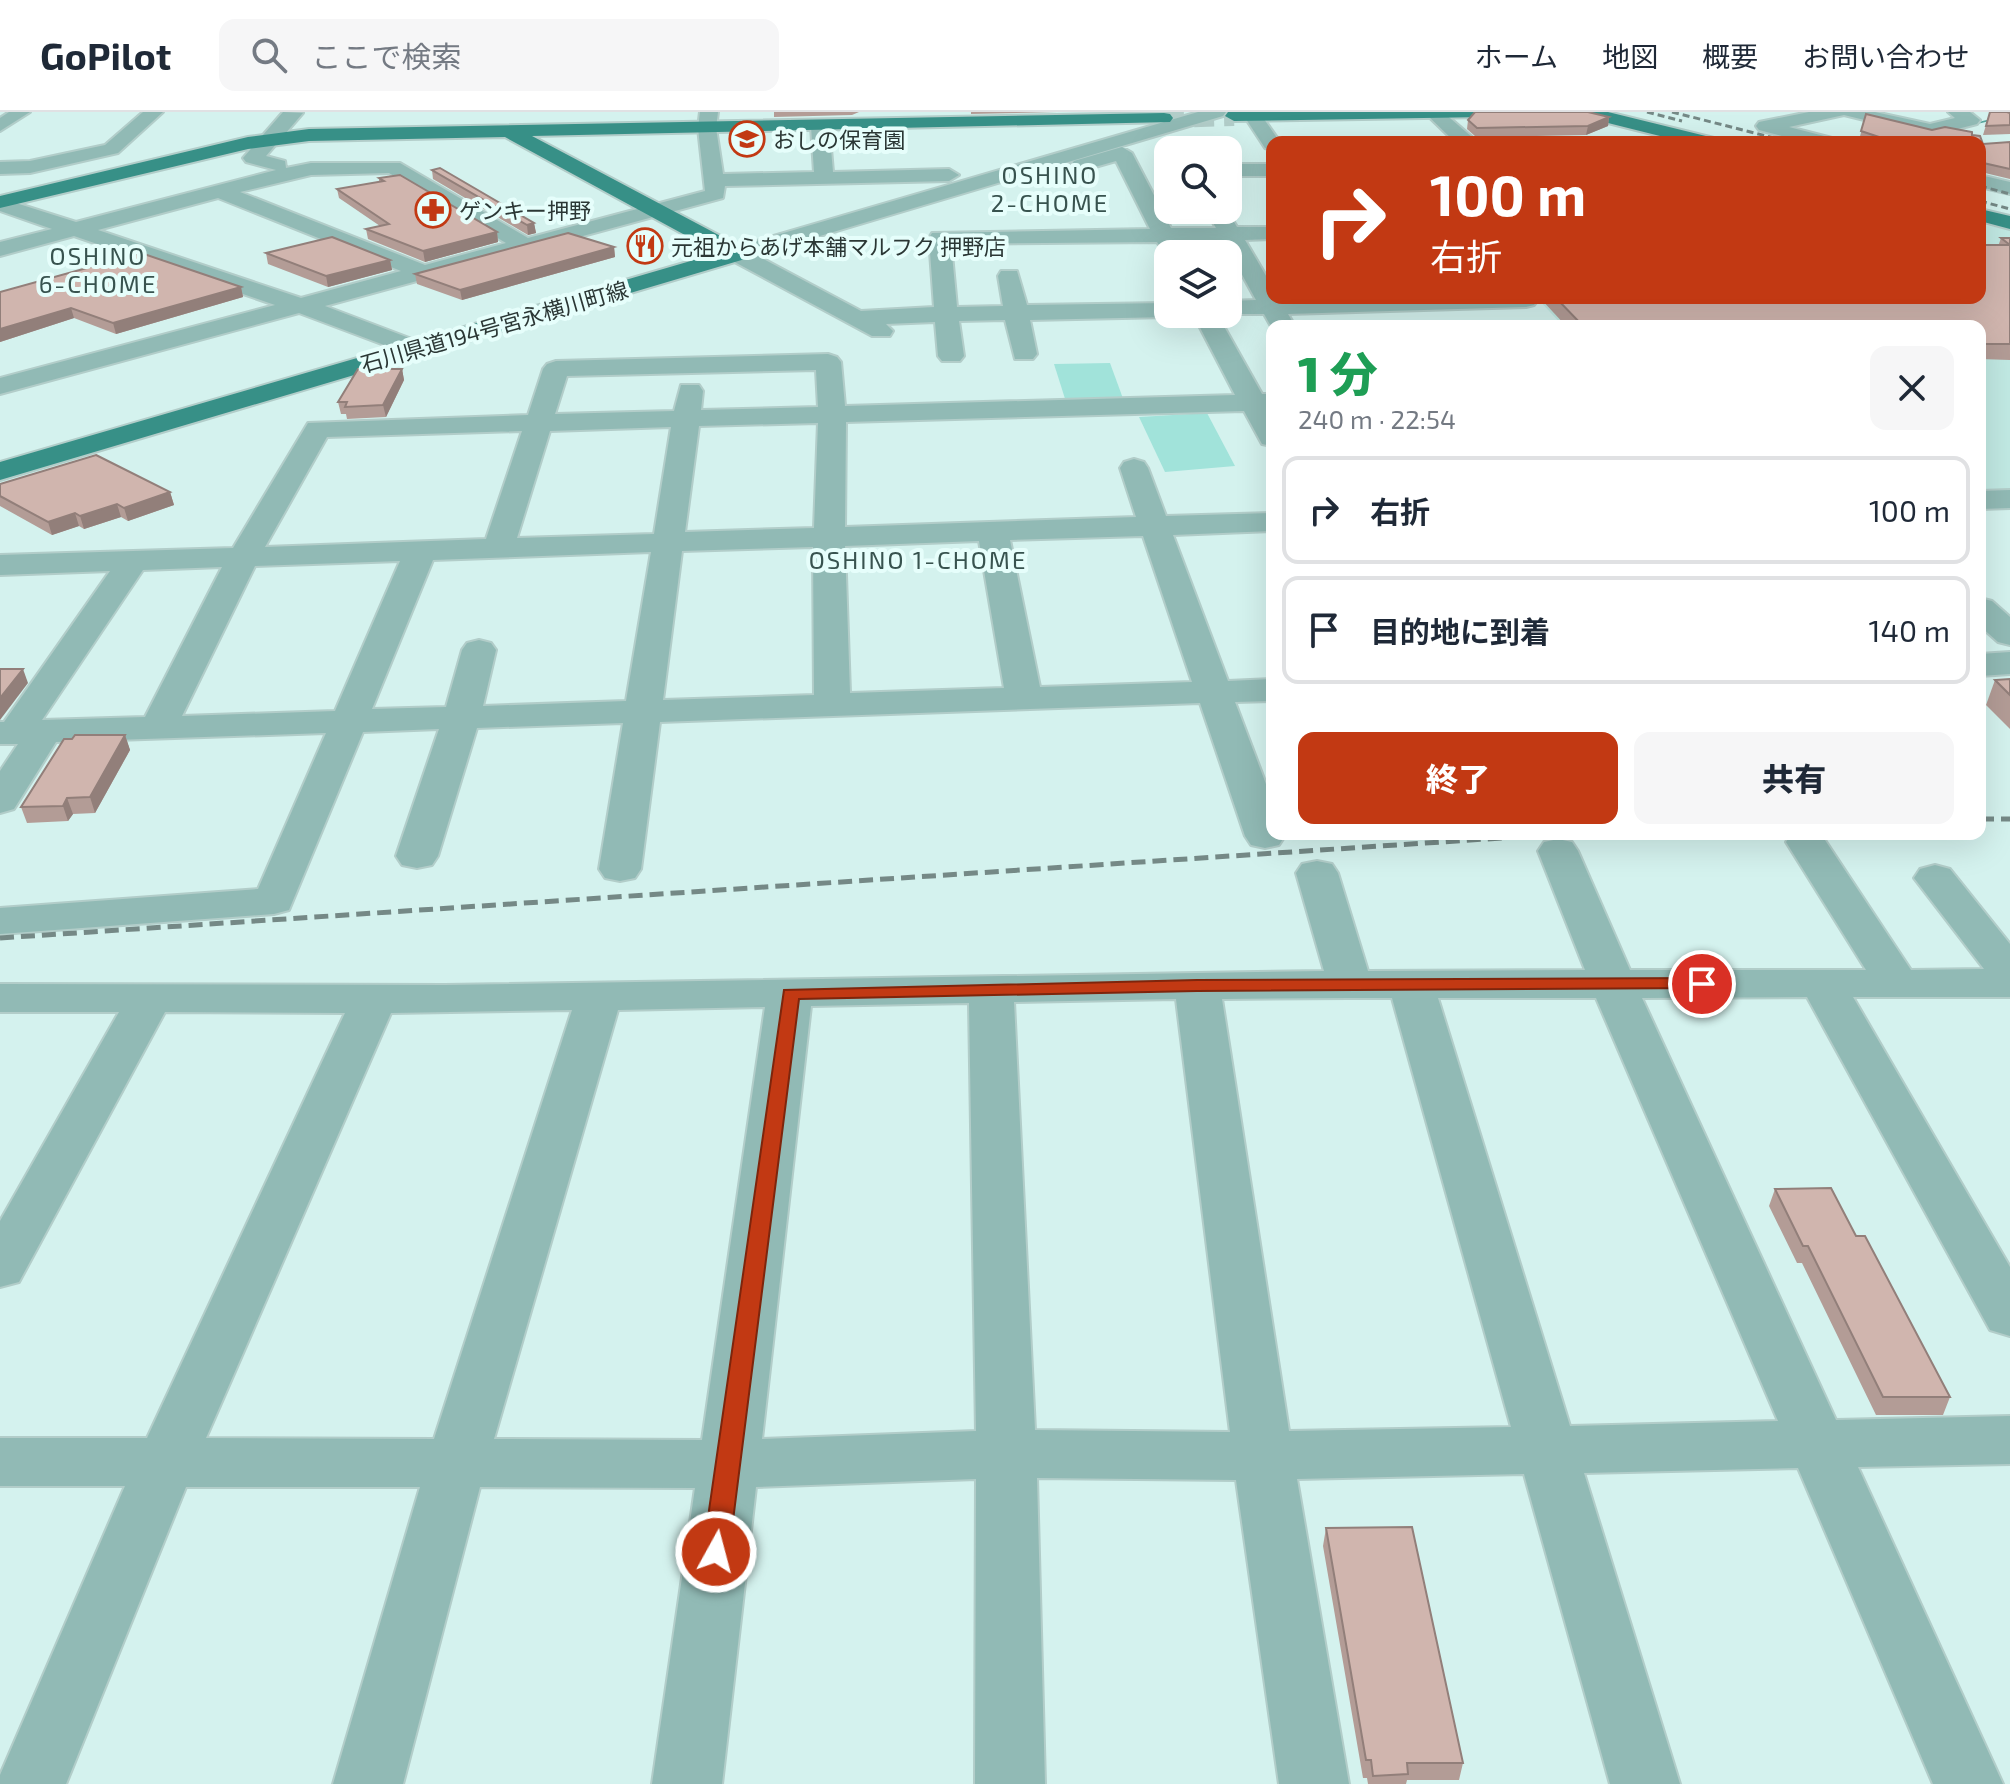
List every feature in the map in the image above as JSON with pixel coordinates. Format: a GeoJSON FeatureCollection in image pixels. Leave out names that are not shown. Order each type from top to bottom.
{"type":"FeatureCollection","features":[{"type":"Feature","properties":{"kind":"main road"},"geometry":{"type":"LineString","coordinates":[[448,112],[484,127],[507,130]]}},
{"type":"Feature","properties":{"kind":"main road"},"geometry":{"type":"LineString","coordinates":[[476,112],[737,254]]}},
{"type":"Feature","properties":{"kind":"main road"},"geometry":{"type":"LineString","coordinates":[[1240,114],[1485,112]]}},
{"type":"Feature","properties":{"kind":"main road"},"geometry":{"type":"LineString","coordinates":[[1586,112],[1683,136]]}},
{"type":"Feature","properties":{"kind":"main road"},"geometry":{"type":"LineString","coordinates":[[0,203],[175,159],[271,140],[331,134],[507,130],[708,120],[820,126],[1104,116],[1164,118]]}},
{"type":"Feature","properties":{"kind":"main road","name":"石川県道194号宮永横川町線"},"geometry":{"type":"LineString","coordinates":[[0,471],[737,254]]}},
{"type":"Feature","properties":{"kind":"street"},"geometry":{"type":"LineString","coordinates":[[0,126],[21,112]]}},
{"type":"Feature","properties":{"kind":"street"},"geometry":{"type":"LineString","coordinates":[[0,168],[30,167],[111,149],[154,112]]}},
{"type":"Feature","properties":{"kind":"street"},"geometry":{"type":"LineString","coordinates":[[292,112],[253,158],[300,171]]}},
{"type":"Feature","properties":{"kind":"street"},"geometry":{"type":"LineString","coordinates":[[1164,118],[1184,112]]}},
{"type":"Feature","properties":{"kind":"street"},"geometry":{"type":"LineString","coordinates":[[1802,136],[1765,126],[1837,112]]}},
{"type":"Feature","properties":{"kind":"street"},"geometry":{"type":"LineString","coordinates":[[1851,112],[1928,135],[1971,120],[1957,112]]}},
{"type":"Feature","properties":{"kind":"street"},"geometry":{"type":"LineString","coordinates":[[1434,113],[1459,136]]}},
{"type":"Feature","properties":{"kind":"street"},"geometry":{"type":"LineString","coordinates":[[1240,114],[1266,138]]}},
{"type":"Feature","properties":{"kind":"street"},"geometry":{"type":"LineString","coordinates":[[714,180],[824,178],[968,181],[1001,187],[1052,173],[1127,162],[1240,114]]}},
{"type":"Feature","properties":{"kind":"street"},"geometry":{"type":"LineString","coordinates":[[968,181],[1240,114]]}},
{"type":"Feature","properties":{"kind":"street"},"geometry":{"type":"LineString","coordinates":[[737,254],[1114,132],[1104,116]]}},
{"type":"Feature","properties":{"kind":"street"},"geometry":{"type":"LineString","coordinates":[[0,386],[716,194],[708,120]]}},
{"type":"Feature","properties":{"kind":"street"},"geometry":{"type":"LineString","coordinates":[[820,126],[824,178]]}},
{"type":"Feature","properties":{"kind":"street"},"geometry":{"type":"LineString","coordinates":[[1127,162],[1154,171]]}},
{"type":"Feature","properties":{"kind":"street"},"geometry":{"type":"LineString","coordinates":[[1127,162],[1167,240]]}},
{"type":"Feature","properties":{"kind":"street"},"geometry":{"type":"LineString","coordinates":[[0,249],[300,171],[393,167],[523,244]]}},
{"type":"Feature","properties":{"kind":"street"},"geometry":{"type":"LineString","coordinates":[[1242,170],[1266,170]]}},
{"type":"Feature","properties":{"kind":"street"},"geometry":{"type":"LineString","coordinates":[[1986,182],[2010,188]]}},
{"type":"Feature","properties":{"kind":"street"},"geometry":{"type":"LineString","coordinates":[[220,191],[422,272]]}},
{"type":"Feature","properties":{"kind":"street"},"geometry":{"type":"LineString","coordinates":[[0,203],[302,306],[416,349]]}},
{"type":"Feature","properties":{"kind":"street"},"geometry":{"type":"LineString","coordinates":[[1225,224],[1266,298]]}},
{"type":"Feature","properties":{"kind":"street"},"geometry":{"type":"LineString","coordinates":[[1180,240],[1225,224],[1266,232]]}},
{"type":"Feature","properties":{"kind":"street"},"geometry":{"type":"LineString","coordinates":[[951,356],[940,238],[1052,236],[1154,243]]}},
{"type":"Feature","properties":{"kind":"street"},"geometry":{"type":"LineString","coordinates":[[737,254],[881,331]]}},
{"type":"Feature","properties":{"kind":"street"},"geometry":{"type":"LineString","coordinates":[[1009,276],[1024,354]]}},
{"type":"Feature","properties":{"kind":"street"},"geometry":{"type":"LineString","coordinates":[[1242,310],[1276,316],[1366,304]]}},
{"type":"Feature","properties":{"kind":"street"},"geometry":{"type":"LineString","coordinates":[[1390,304],[1402,320]]}},
{"type":"Feature","properties":{"kind":"street"},"geometry":{"type":"LineString","coordinates":[[1495,304],[1531,305]]}},
{"type":"Feature","properties":{"kind":"street"},"geometry":{"type":"LineString","coordinates":[[856,318],[1154,310]]}},
{"type":"Feature","properties":{"kind":"street"},"geometry":{"type":"LineString","coordinates":[[1088,311],[1097,335]]}},
{"type":"Feature","properties":{"kind":"street"},"geometry":{"type":"LineString","coordinates":[[1214,328],[1263,402]]}},
{"type":"Feature","properties":{"kind":"street"},"geometry":{"type":"LineString","coordinates":[[498,550],[556,369],[828,362],[832,416],[829,539],[832,704]]}},
{"type":"Feature","properties":{"kind":"street"},"geometry":{"type":"LineString","coordinates":[[620,869],[694,365]]}},
{"type":"Feature","properties":{"kind":"street"},"geometry":{"type":"LineString","coordinates":[[157,729],[243,557],[318,429],[1263,402]]}},
{"type":"Feature","properties":{"kind":"street"},"geometry":{"type":"LineString","coordinates":[[1134,468],[1265,836]]}},
{"type":"Feature","properties":{"kind":"street"},"geometry":{"type":"LineString","coordinates":[[1986,500],[2010,499]]}},
{"type":"Feature","properties":{"kind":"street"},"geometry":{"type":"LineString","coordinates":[[0,565],[1266,522]]}},
{"type":"Feature","properties":{"kind":"street"},"geometry":{"type":"LineString","coordinates":[[993,532],[1024,697]]}},
{"type":"Feature","properties":{"kind":"street"},"geometry":{"type":"LineString","coordinates":[[0,921],[274,901],[420,552]]}},
{"type":"Feature","properties":{"kind":"street"},"geometry":{"type":"LineString","coordinates":[[0,801],[20,733],[133,561]]}},
{"type":"Feature","properties":{"kind":"street"},"geometry":{"type":"LineString","coordinates":[[1986,613],[2010,635]]}},
{"type":"Feature","properties":{"kind":"street"},"geometry":{"type":"LineString","coordinates":[[417,856],[462,717],[479,650]]}},
{"type":"Feature","properties":{"kind":"street"},"geometry":{"type":"LineString","coordinates":[[1986,665],[2010,663]]}},
{"type":"Feature","properties":{"kind":"street"},"geometry":{"type":"LineString","coordinates":[[20,733],[1266,690]]}},
{"type":"Feature","properties":{"kind":"street"},"geometry":{"type":"LineString","coordinates":[[1806,842],[1897,983]]}},
{"type":"Feature","properties":{"kind":"street"},"geometry":{"type":"LineString","coordinates":[[1558,851],[1613,984],[1968,1784]]}},
{"type":"Feature","properties":{"kind":"street"},"geometry":{"type":"LineString","coordinates":[[1317,873],[1350,985]]}},
{"type":"Feature","properties":{"kind":"street"},"geometry":{"type":"LineString","coordinates":[[1935,878],[2010,973]]}},
{"type":"Feature","properties":{"kind":"street"},"geometry":{"type":"LineString","coordinates":[[1822,983],[2010,1315]]}},
{"type":"Feature","properties":{"kind":"street"},"geometry":{"type":"LineString","coordinates":[[0,998],[374,1000],[1197,985],[2010,983]]}},
{"type":"Feature","properties":{"kind":"street"},"geometry":{"type":"LineString","coordinates":[[1197,985],[1263,1456],[1314,1784]]}},
{"type":"Feature","properties":{"kind":"street"},"geometry":{"type":"LineString","coordinates":[[1411,985],[1645,1784]]}},
{"type":"Feature","properties":{"kind":"street"},"geometry":{"type":"LineString","coordinates":[[991,988],[1006,1454],[1010,1784]]}},
{"type":"Feature","properties":{"kind":"street"},"geometry":{"type":"LineString","coordinates":[[687,1784],[790,994]]}},
{"type":"Feature","properties":{"kind":"street"},"geometry":{"type":"LineString","coordinates":[[368,1784],[457,1462],[599,996]]}},
{"type":"Feature","properties":{"kind":"street"},"geometry":{"type":"LineString","coordinates":[[0,1268],[150,998]]}},
{"type":"Feature","properties":{"kind":"street"},"geometry":{"type":"LineString","coordinates":[[31,1784],[166,1461],[374,1000]]}},
{"type":"Feature","properties":{"kind":"street"},"geometry":{"type":"LineString","coordinates":[[0,1462],[727,1464],[1006,1454],[1263,1456],[2010,1440]]}},
{"type":"Feature","properties":{"kind":"shaded area"},"geometry":{"type":"Polygon","coordinates":[[[1986,225],[2010,230],[2010,495],[1986,496],[1986,320],[1557,320],[1543,304],[1986,304],[1986,225]]]}},
{"type":"Feature","properties":{"kind":"shaded area"},"geometry":{"type":"Polygon","coordinates":[[[1110,363],[1125,404],[1067,405],[1054,364],[1110,363]]]}},
{"type":"Feature","properties":{"kind":"shaded area"},"geometry":{"type":"Polygon","coordinates":[[[1207,413],[1235,466],[1165,472],[1139,417],[1207,413]]]}},
{"type":"Feature","properties":{"kind":"building"},"geometry":{"type":"Polygon","coordinates":[[[1475,112],[1588,112],[1609,117],[1588,126],[1477,128],[1468,120],[1475,112]]]}},
{"type":"Feature","properties":{"kind":"building"},"geometry":{"type":"Polygon","coordinates":[[[1990,112],[2010,113],[2010,125],[1986,126],[1990,112]]]}},
{"type":"Feature","properties":{"kind":"building"},"geometry":{"type":"Polygon","coordinates":[[[1866,114],[1932,130],[1945,127],[1980,136],[1876,136],[1861,131],[1866,114]]]}},
{"type":"Feature","properties":{"kind":"building"},"geometry":{"type":"Polygon","coordinates":[[[2010,142],[2010,169],[1986,164],[1986,144],[2010,142]]]}},
{"type":"Feature","properties":{"kind":"building"},"geometry":{"type":"Polygon","coordinates":[[[440,168],[534,223],[527,225],[432,170],[440,168]]]}},
{"type":"Feature","properties":{"kind":"building"},"geometry":{"type":"Polygon","coordinates":[[[400,175],[497,232],[423,251],[366,229],[389,224],[337,189],[400,175]]]}},
{"type":"Feature","properties":{"kind":"building"},"geometry":{"type":"Polygon","coordinates":[[[568,233],[614,247],[460,290],[415,274],[568,233]]]}},
{"type":"Feature","properties":{"kind":"building"},"geometry":{"type":"Polygon","coordinates":[[[332,237],[390,260],[326,276],[266,253],[332,237]]]}},
{"type":"Feature","properties":{"kind":"building"},"geometry":{"type":"Polygon","coordinates":[[[1986,245],[2010,245],[2010,344],[1986,344],[1986,320],[1577,320],[1562,304],[1986,304],[1986,245]]]}},
{"type":"Feature","properties":{"kind":"building"},"geometry":{"type":"Polygon","coordinates":[[[141,253],[241,287],[113,323],[71,308],[0,329],[0,292],[141,253]]]}},
{"type":"Feature","properties":{"kind":"building"},"geometry":{"type":"Polygon","coordinates":[[[358,369],[402,369],[383,405],[345,407],[347,402],[338,402],[358,369]]]}},
{"type":"Feature","properties":{"kind":"building"},"geometry":{"type":"Polygon","coordinates":[[[96,455],[170,492],[124,508],[117,504],[48,522],[0,496],[0,484],[96,455]]]}},
{"type":"Feature","properties":{"kind":"building"},"geometry":{"type":"Polygon","coordinates":[[[0,669],[23,669],[0,698],[0,669]]]}},
{"type":"Feature","properties":{"kind":"building"},"geometry":{"type":"Polygon","coordinates":[[[2010,679],[2010,695],[1995,680],[2010,679]]]}},
{"type":"Feature","properties":{"kind":"building"},"geometry":{"type":"Polygon","coordinates":[[[75,735],[125,735],[90,797],[67,798],[63,806],[21,807],[64,739],[72,739],[75,735]]]}},
{"type":"Feature","properties":{"kind":"building"},"geometry":{"type":"Polygon","coordinates":[[[1831,1188],[1856,1236],[1865,1236],[1950,1397],[1883,1397],[1808,1246],[1803,1246],[1775,1189],[1831,1188]]]}},
{"type":"Feature","properties":{"kind":"building"},"geometry":{"type":"Polygon","coordinates":[[[1412,1527],[1463,1763],[1407,1763],[1408,1774],[1373,1776],[1371,1760],[1366,1760],[1326,1528],[1412,1527]]]}},
{"type":"Feature","properties":{"kind":"waterway"},"geometry":{"type":"LineString","coordinates":[[1965,126],[2010,115]]}},
{"type":"Feature","properties":{"kind":"tunnel"},"geometry":{"type":"LineString","coordinates":[[1164,118],[1234,116]]}},
{"type":"Feature","properties":{"kind":"railway"},"geometry":{"type":"LineString","coordinates":[[1647,112],[1682,121]]}},
{"type":"Feature","properties":{"kind":"railway"},"geometry":{"type":"LineString","coordinates":[[1672,112],[1766,136]]}},
{"type":"Feature","properties":{"kind":"railway"},"geometry":{"type":"LineString","coordinates":[[1986,188],[2010,194]]}},
{"type":"Feature","properties":{"kind":"railway"},"geometry":{"type":"LineString","coordinates":[[1986,203],[2010,209]]}},
{"type":"Feature","properties":{"kind":"railway"},"geometry":{"type":"LineString","coordinates":[[1986,819],[2010,819]]}},
{"type":"Feature","properties":{"kind":"railway"},"geometry":{"type":"LineString","coordinates":[[0,938],[1471,840]]}},
{"type":"Feature","properties":{"kind":"place","name":"おしの保育園"},"geometry":{"type":"Point","coordinates":[747,139]}},
{"type":"Feature","properties":{"kind":"place","name":"ゲンキー押野"},"geometry":{"type":"Point","coordinates":[433,210]}},
{"type":"Feature","properties":{"kind":"place","name":"元祖からあげ本舗マルフク 押野店"},"geometry":{"type":"Point","coordinates":[645,246]}},
{"type":"Feature","properties":{"kind":"district","name":"OSHINO 2-CHOME"},"geometry":{"type":"Point","coordinates":[1050,188]}},
{"type":"Feature","properties":{"kind":"district","name":"OSHINO 6-CHOME"},"geometry":{"type":"Point","coordinates":[98,269]}},
{"type":"Feature","properties":{"kind":"district","name":"OSHINO 1-CHOME"},"geometry":{"type":"Point","coordinates":[918,559]}},
{"type":"Feature","properties":{"kind":"route"},"geometry":{"type":"LineString","coordinates":[[716,1552],[790,994],[1197,985],[1702,984]]}}]}
